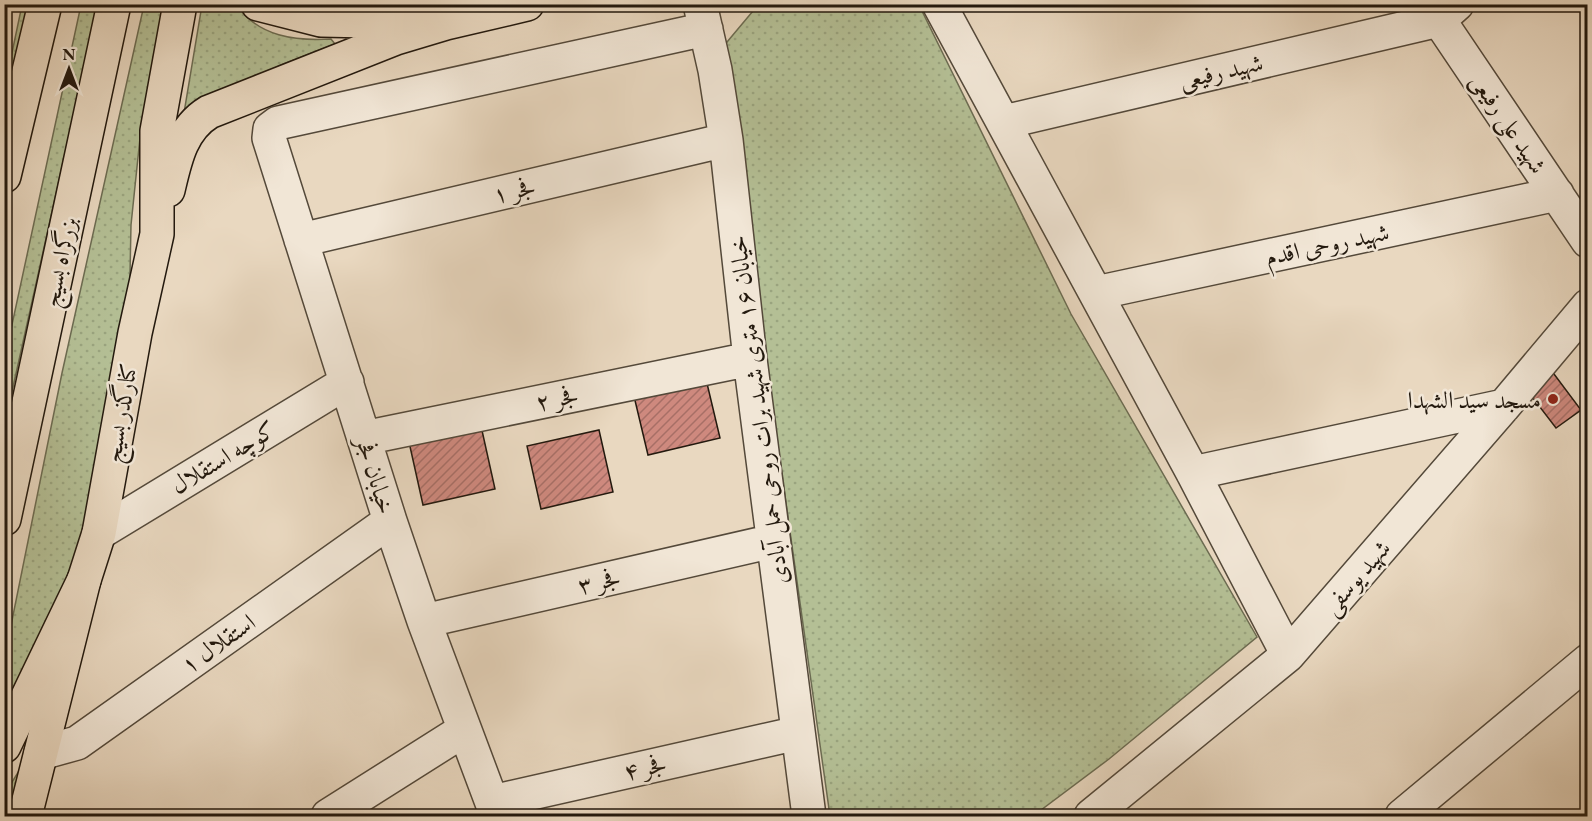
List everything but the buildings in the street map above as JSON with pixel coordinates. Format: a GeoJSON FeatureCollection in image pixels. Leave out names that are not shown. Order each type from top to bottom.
{"type":"FeatureCollection","features":[{"type":"Feature","properties":{"kind":"main road"},"geometry":{"type":"LineString","coordinates":[[4,176],[45,4]]}},
{"type":"Feature","properties":{"kind":"main road","name":"بزرگراه بسیج"},"geometry":{"type":"LineString","coordinates":[[4,519],[114,4]]}},
{"type":"Feature","properties":{"kind":"main road","name":"کنارگذر بسیج"},"geometry":{"type":"LineString","coordinates":[[25,816],[84,579],[99,533],[135,333],[157,234],[157,131],[180,4]]}},
{"type":"Feature","properties":{"kind":"main road"},"geometry":{"type":"LineString","coordinates":[[258,4],[321,20],[446,23]]}},
{"type":"Feature","properties":{"kind":"main road"},"geometry":{"type":"LineString","coordinates":[[157,234],[178,149],[190,129],[205,114],[396,38],[446,23],[526,4]]}},
{"type":"Feature","properties":{"kind":"main road"},"geometry":{"type":"LineString","coordinates":[[4,746],[84,579]]}},
{"type":"Feature","properties":{"kind":"street"},"geometry":{"type":"LineString","coordinates":[[939,4],[1193,473],[1288,655]]}},
{"type":"Feature","properties":{"kind":"street","name":"شهید رفیعی"},"geometry":{"type":"LineString","coordinates":[[1004,122],[1443,10]]}},
{"type":"Feature","properties":{"kind":"street","name":"شهید علی رفیعی"},"geometry":{"type":"LineString","coordinates":[[1443,10],[1587,241]]}},
{"type":"Feature","properties":{"kind":"street","name":"خیابان فجر"},"geometry":{"type":"LineString","coordinates":[[494,809],[424,621],[390,521],[269,138],[270,129],[278,123],[703,17]]}},
{"type":"Feature","properties":{"kind":"street","name":"خیابان ۱۶ متری شهید برات روحی حمل آبادی"},"geometry":{"type":"LineString","coordinates":[[703,17],[715,70],[726,140],[750,359],[809,816]]}},
{"type":"Feature","properties":{"kind":"street","name":"فجر ۱"},"geometry":{"type":"LineString","coordinates":[[301,240],[726,140]]}},
{"type":"Feature","properties":{"kind":"street","name":"شهید روحی اقدم"},"geometry":{"type":"LineString","coordinates":[[1096,293],[1557,194]]}},
{"type":"Feature","properties":{"kind":"street","name":"شهید یوسفی"},"geometry":{"type":"LineString","coordinates":[[1091,816],[1288,655],[1504,406],[1587,306]]}},
{"type":"Feature","properties":{"kind":"street","name":"فجر ۲"},"geometry":{"type":"LineString","coordinates":[[364,438],[750,359]]}},
{"type":"Feature","properties":{"kind":"street","name":"کوچه استقلال"},"geometry":{"type":"LineString","coordinates":[[99,533],[347,382]]}},
{"type":"Feature","properties":{"kind":"street"},"geometry":{"type":"LineString","coordinates":[[1193,473],[1504,406]]}},
{"type":"Feature","properties":{"kind":"street","name":"استقلال ۱"},"geometry":{"type":"LineString","coordinates":[[41,753],[77,743],[390,521]]}},
{"type":"Feature","properties":{"kind":"street","name":"فجر ۳"},"geometry":{"type":"LineString","coordinates":[[424,621],[773,541]]}},
{"type":"Feature","properties":{"kind":"street"},"geometry":{"type":"LineString","coordinates":[[1402,816],[1587,661]]}},
{"type":"Feature","properties":{"kind":"street"},"geometry":{"type":"LineString","coordinates":[[328,816],[464,730]]}},
{"type":"Feature","properties":{"kind":"street","name":"فجر ۴"},"geometry":{"type":"LineString","coordinates":[[494,809],[798,733]]}},
{"type":"Feature","properties":{"kind":"green space"},"geometry":{"type":"Polygon","coordinates":[[[22,5],[35,5],[5,139],[5,86],[22,5]]]}},
{"type":"Feature","properties":{"kind":"green space"},"geometry":{"type":"Polygon","coordinates":[[[81,5],[98,5],[5,423],[5,357],[81,5]]]}},
{"type":"Feature","properties":{"kind":"green space"},"geometry":{"type":"Polygon","coordinates":[[[144,5],[169,5],[140,138],[131,225],[129,323],[79,547],[57,602],[5,707],[5,655],[62,373],[144,5]]]}},
{"type":"Feature","properties":{"kind":"green space"},"geometry":{"type":"Polygon","coordinates":[[[202,5],[237,5],[256,24],[279,35],[304,39],[331,39],[335,44],[281,65],[184,113],[202,5]]]}},
{"type":"Feature","properties":{"kind":"green space"},"geometry":{"type":"Polygon","coordinates":[[[758,5],[919,5],[1071,314],[1257,637],[1109,759],[1033,816],[830,816],[722,48],[758,5]]]}},
{"type":"Feature","properties":{"kind":"green space"},"geometry":{"type":"Polygon","coordinates":[[[27,758],[12,816],[5,816],[4,795],[27,758]]]}},
{"type":"Feature","properties":{"kind":"place","name":"مسجد سید الشهدا"},"geometry":{"type":"Point","coordinates":[1553,399]}}]}
